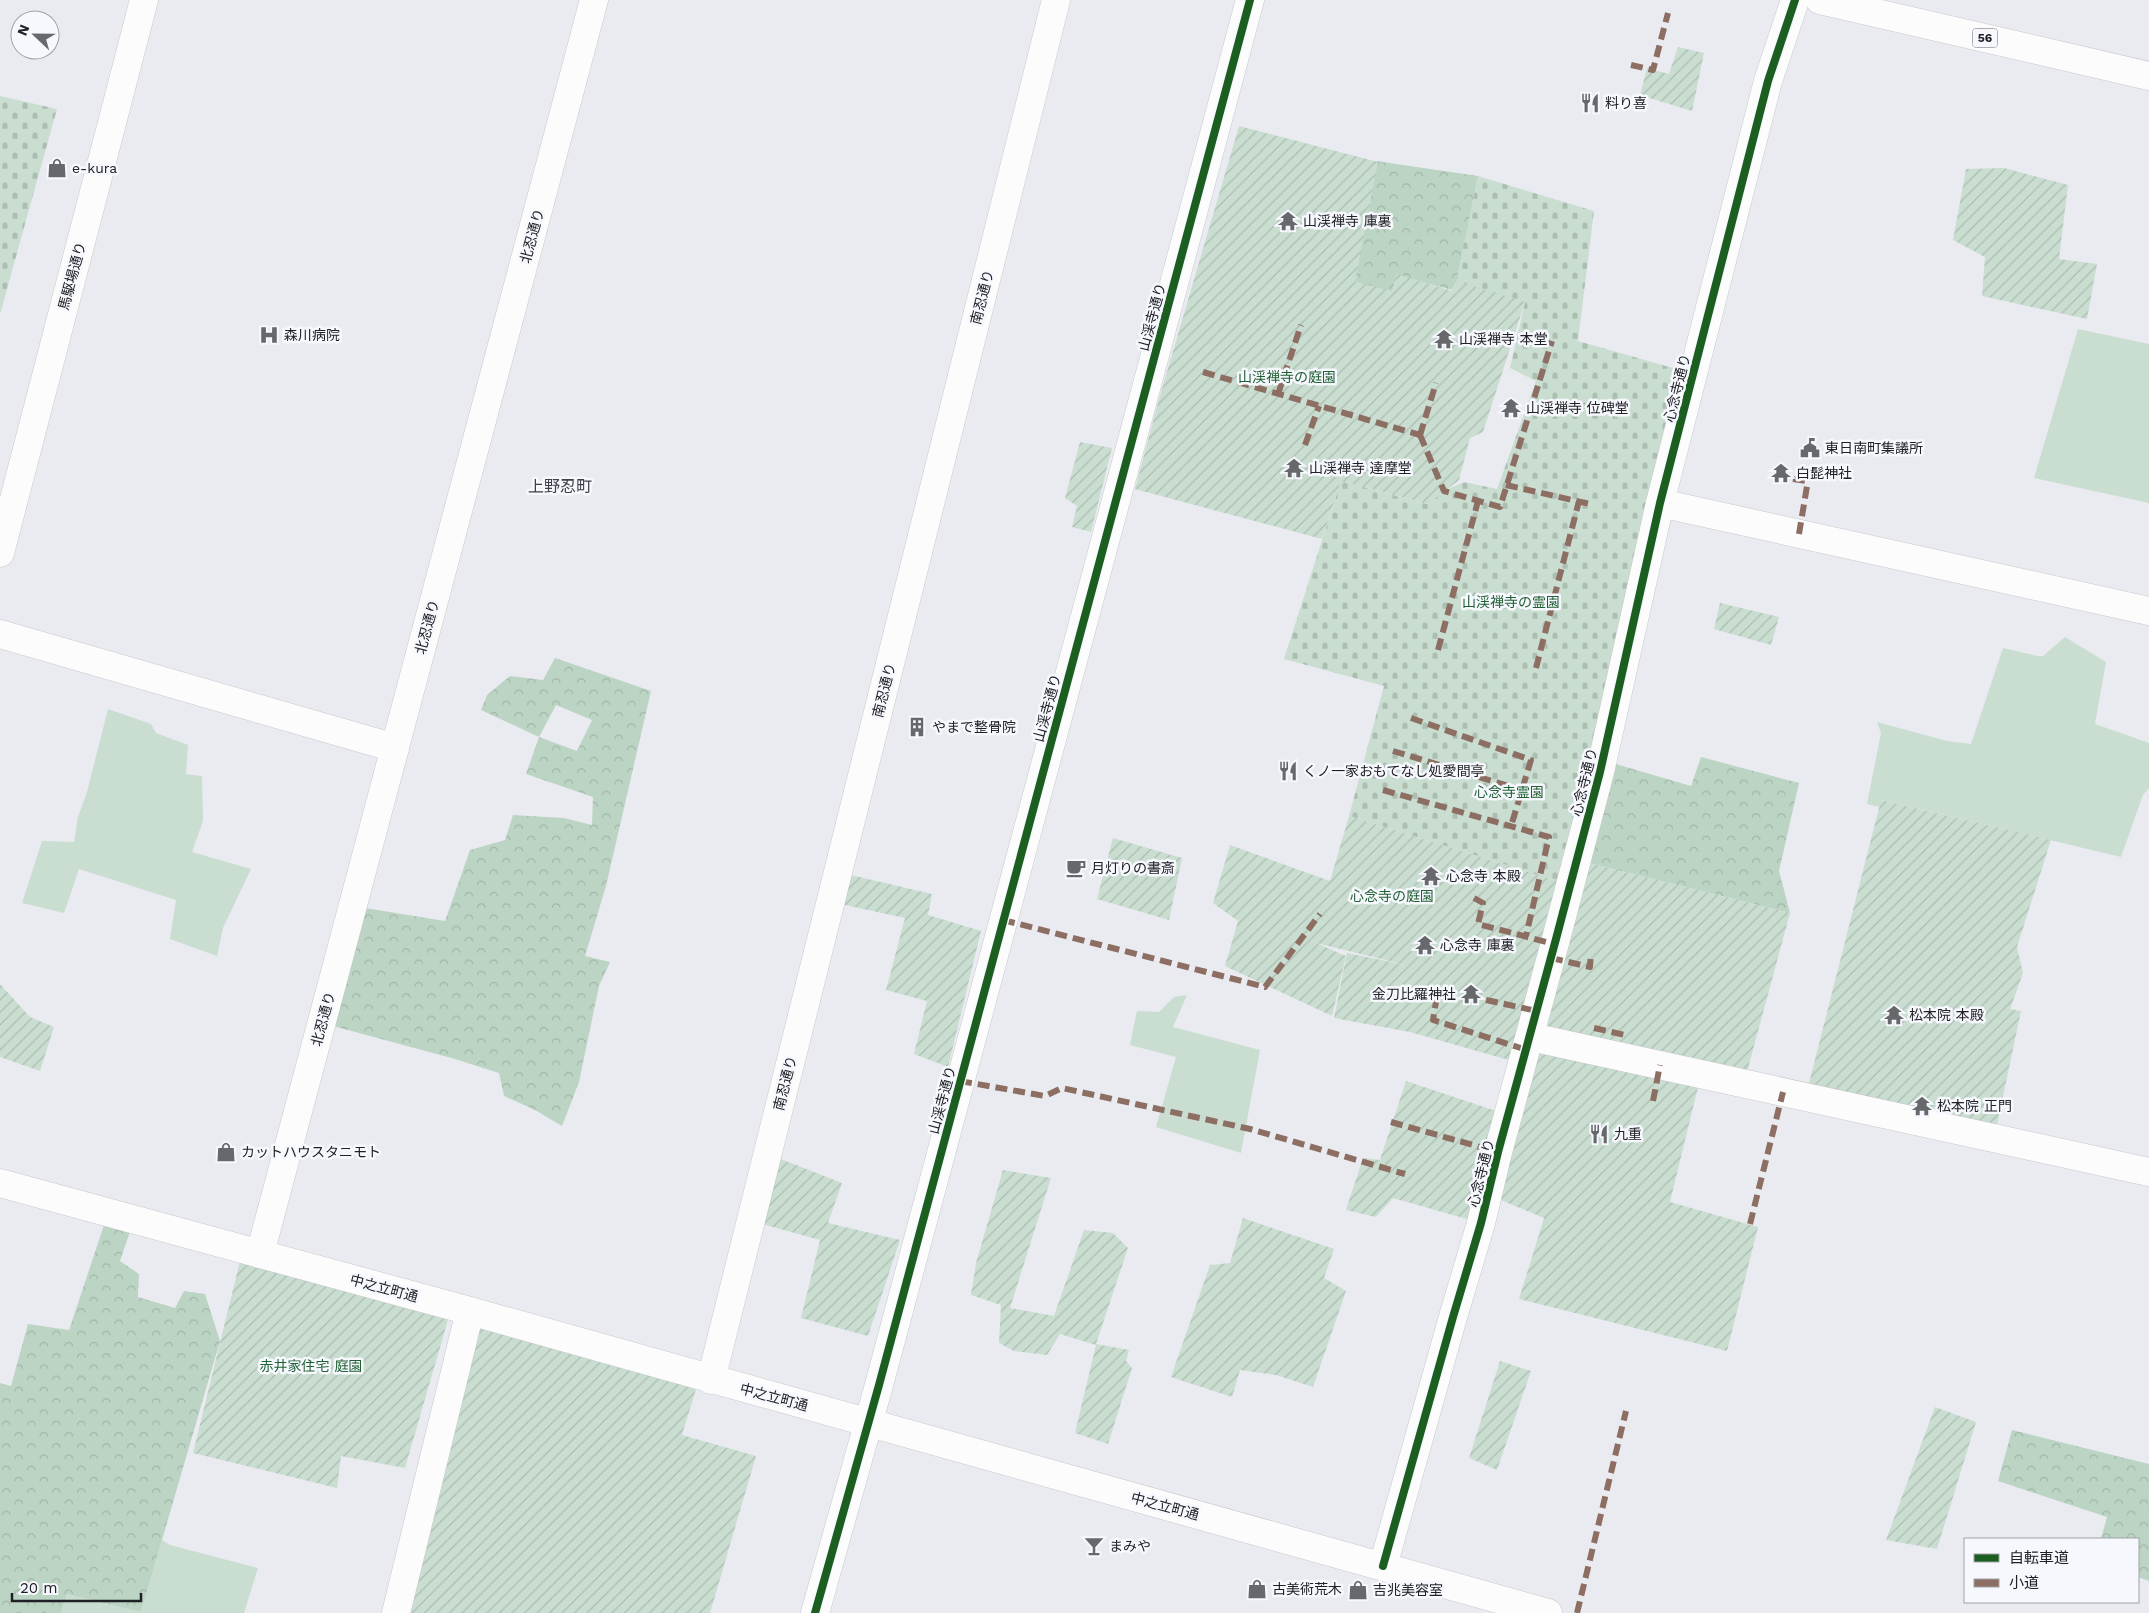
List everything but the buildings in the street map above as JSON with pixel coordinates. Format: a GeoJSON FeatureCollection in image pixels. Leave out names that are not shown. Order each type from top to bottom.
{"type":"FeatureCollection","features":[{"type":"Feature","properties":{"kind":"street","name":"馬駆場通り"},"geometry":{"type":"LineString","coordinates":[[0,553],[144,0]]}},
{"type":"Feature","properties":{"kind":"street","name":"北忍通り"},"geometry":{"type":"LineString","coordinates":[[260,1254],[594,0]]}},
{"type":"Feature","properties":{"kind":"street","name":"南忍通り"},"geometry":{"type":"LineString","coordinates":[[711,1380],[1056,0]]}},
{"type":"Feature","properties":{"kind":"street","name":"山渓寺通り"},"geometry":{"type":"LineString","coordinates":[[815,1613],[868,1423],[1250,0]]}},
{"type":"Feature","properties":{"kind":"street","name":"心念寺通り"},"geometry":{"type":"LineString","coordinates":[[1384,1566],[1481,1223],[1498,1152],[1531,1037],[1600,772],[1660,503],[1768,81],[1795,0]]}},
{"type":"Feature","properties":{"kind":"street","name":"56"},"geometry":{"type":"LineString","coordinates":[[1820,0],[2149,76]]}},
{"type":"Feature","properties":{"kind":"street"},"geometry":{"type":"LineString","coordinates":[[1660,503],[2149,611]]}},
{"type":"Feature","properties":{"kind":"street"},"geometry":{"type":"LineString","coordinates":[[0,634],[395,748]]}},
{"type":"Feature","properties":{"kind":"street"},"geometry":{"type":"LineString","coordinates":[[1531,1037],[2149,1172]]}},
{"type":"Feature","properties":{"kind":"street","name":"中之立町通"},"geometry":{"type":"LineString","coordinates":[[0,1183],[470,1311],[1548,1613]]}},
{"type":"Feature","properties":{"kind":"street"},"geometry":{"type":"LineString","coordinates":[[396,1613],[470,1311]]}},
{"type":"Feature","properties":{"kind":"green space"},"geometry":{"type":"Polygon","coordinates":[[[1678,47],[1704,53],[1692,111],[1640,95],[1647,68],[1669,74],[1678,47]]]}},
{"type":"Feature","properties":{"kind":"green space"},"geometry":{"type":"Polygon","coordinates":[[[0,96],[57,109],[0,314],[0,96]]]}},
{"type":"Feature","properties":{"kind":"green space","name":"山渓禅寺の庭園"},"geometry":{"type":"Polygon","coordinates":[[[1239,126],[1378,162],[1355,282],[1392,291],[1397,274],[1452,291],[1457,281],[1525,302],[1483,432],[1470,438],[1459,480],[1428,504],[1341,481],[1322,539],[1135,489],[1159,399],[1239,126]]]}},
{"type":"Feature","properties":{"kind":"green space"},"geometry":{"type":"Polygon","coordinates":[[[1376,161],[1478,176],[1457,280],[1452,290],[1397,275],[1392,292],[1354,282],[1376,161]]]}},
{"type":"Feature","properties":{"kind":"green space"},"geometry":{"type":"Polygon","coordinates":[[[2004,168],[2068,185],[2059,259],[2097,264],[2087,319],[1982,296],[1985,257],[1953,240],[1966,169],[2004,168]]]}},
{"type":"Feature","properties":{"kind":"green space","name":"山渓禅寺の霊園"},"geometry":{"type":"Polygon","coordinates":[[[1478,176],[1594,211],[1578,341],[1680,370],[1597,743],[1570,885],[1349,816],[1384,686],[1284,659],[1341,481],[1427,504],[1441,490],[1444,491],[1464,482],[1497,489],[1536,381],[1510,368],[1525,302],[1456,282],[1478,176]]]}},
{"type":"Feature","properties":{"kind":"green space"},"geometry":{"type":"Polygon","coordinates":[[[2078,329],[2149,344],[2149,503],[2034,478],[2078,329]]]}},
{"type":"Feature","properties":{"kind":"green space"},"geometry":{"type":"Polygon","coordinates":[[[1080,442],[1112,448],[1091,532],[1072,527],[1077,506],[1065,498],[1080,442]]]}},
{"type":"Feature","properties":{"kind":"green space"},"geometry":{"type":"Polygon","coordinates":[[[1720,603],[1779,617],[1771,645],[1714,629],[1720,603]]]}},
{"type":"Feature","properties":{"kind":"green space"},"geometry":{"type":"Polygon","coordinates":[[[2065,637],[2106,662],[2095,724],[2149,743],[2149,788],[2143,795],[2121,857],[1882,800],[1879,807],[1867,804],[1881,733],[1877,722],[1947,741],[1971,744],[2003,648],[2043,656],[2065,637]]]}},
{"type":"Feature","properties":{"kind":"green space"},"geometry":{"type":"Polygon","coordinates":[[[555,658],[651,691],[606,886],[585,956],[610,962],[599,986],[579,1082],[562,1126],[535,1110],[504,1096],[499,1073],[455,1059],[322,1023],[353,906],[445,921],[470,850],[505,840],[513,815],[564,818],[592,825],[593,797],[526,774],[539,737],[481,710],[487,695],[510,676],[543,680],[555,658]],[[556,705],[539,737],[577,751],[592,720],[556,705]]]}},
{"type":"Feature","properties":{"kind":"green space"},"geometry":{"type":"Polygon","coordinates":[[[108,709],[151,724],[156,733],[188,745],[186,774],[202,776],[203,821],[192,852],[251,869],[223,928],[217,956],[170,939],[176,900],[79,869],[64,913],[22,903],[42,841],[74,842],[78,817],[87,792],[108,709]]]}},
{"type":"Feature","properties":{"kind":"green space"},"geometry":{"type":"Polygon","coordinates":[[[1701,757],[1799,783],[1779,871],[1790,913],[1577,860],[1602,760],[1691,786],[1701,757]]]}},
{"type":"Feature","properties":{"kind":"green space"},"geometry":{"type":"Polygon","coordinates":[[[1881,800],[2051,840],[2017,947],[2023,973],[2010,1009],[2021,1011],[1994,1139],[1807,1091],[1881,800]]]}},
{"type":"Feature","properties":{"kind":"green space","name":"心念寺の庭園"},"geometry":{"type":"Polygon","coordinates":[[[1349,816],[1570,885],[1577,860],[1790,913],[1744,1083],[1531,1034],[1523,1064],[1410,1032],[1334,1018],[1347,953],[1406,965],[1316,943],[1346,956],[1332,1016],[1225,966],[1238,921],[1213,903],[1230,845],[1330,881],[1349,816]]]}},
{"type":"Feature","properties":{"kind":"green space"},"geometry":{"type":"Polygon","coordinates":[[[1113,838],[1182,858],[1169,920],[1097,899],[1113,838]]]}},
{"type":"Feature","properties":{"kind":"green space"},"geometry":{"type":"Polygon","coordinates":[[[838,872],[932,894],[928,915],[981,931],[948,1067],[914,1054],[927,1001],[886,990],[905,918],[831,902],[838,872]]]}},
{"type":"Feature","properties":{"kind":"green space"},"geometry":{"type":"Polygon","coordinates":[[[0,984],[30,1017],[54,1027],[40,1071],[0,1057],[0,984]]]}},
{"type":"Feature","properties":{"kind":"green space"},"geometry":{"type":"Polygon","coordinates":[[[1187,995],[1173,1027],[1260,1050],[1241,1153],[1156,1127],[1176,1057],[1130,1045],[1137,1011],[1159,1012],[1174,997],[1187,995]]]}},
{"type":"Feature","properties":{"kind":"green space"},"geometry":{"type":"Polygon","coordinates":[[[1539,1039],[1700,1079],[1670,1202],[1758,1227],[1727,1351],[1519,1299],[1544,1218],[1489,1195],[1481,1223],[1393,1198],[1376,1217],[1346,1210],[1363,1158],[1380,1160],[1406,1081],[1508,1115],[1539,1039]]]}},
{"type":"Feature","properties":{"kind":"green space"},"geometry":{"type":"Polygon","coordinates":[[[768,1154],[842,1183],[828,1223],[900,1240],[868,1336],[801,1318],[820,1240],[751,1221],[768,1154]]]}},
{"type":"Feature","properties":{"kind":"green space"},"geometry":{"type":"Polygon","coordinates":[[[1003,1170],[1051,1178],[1010,1308],[1054,1316],[1084,1230],[1113,1233],[1128,1248],[1096,1344],[1129,1350],[1126,1361],[1132,1368],[1108,1444],[1075,1433],[1096,1345],[1060,1334],[1047,1355],[1014,1351],[999,1343],[1001,1305],[971,1295],[976,1263],[1003,1170]]]}},
{"type":"Feature","properties":{"kind":"green space"},"geometry":{"type":"Polygon","coordinates":[[[108,1213],[134,1220],[120,1261],[139,1274],[138,1297],[175,1308],[184,1291],[205,1294],[220,1341],[141,1612],[67,1594],[61,1613],[0,1613],[0,1383],[11,1386],[28,1324],[69,1330],[108,1213]]]}},
{"type":"Feature","properties":{"kind":"green space"},"geometry":{"type":"Polygon","coordinates":[[[1243,1218],[1334,1249],[1324,1278],[1346,1291],[1313,1387],[1276,1375],[1240,1370],[1232,1397],[1171,1377],[1210,1265],[1230,1263],[1243,1218]]]}},
{"type":"Feature","properties":{"kind":"green space","name":"赤井家住宅 庭園"},"geometry":{"type":"Polygon","coordinates":[[[243,1249],[452,1306],[405,1468],[341,1456],[337,1488],[193,1453],[243,1249]]]}},
{"type":"Feature","properties":{"kind":"green space"},"geometry":{"type":"Polygon","coordinates":[[[470,1311],[700,1376],[682,1435],[756,1456],[710,1613],[396,1613],[470,1311]]]}},
{"type":"Feature","properties":{"kind":"green space"},"geometry":{"type":"Polygon","coordinates":[[[1500,1361],[1531,1371],[1497,1470],[1469,1458],[1500,1361]]]}},
{"type":"Feature","properties":{"kind":"green space"},"geometry":{"type":"Polygon","coordinates":[[[1935,1407],[1976,1422],[1937,1549],[1886,1540],[1935,1407]]]}},
{"type":"Feature","properties":{"kind":"green space"},"geometry":{"type":"Polygon","coordinates":[[[2012,1430],[2149,1464],[2149,1581],[2139,1577],[2139,1538],[2101,1538],[2107,1517],[1998,1481],[2012,1430]]]}},
{"type":"Feature","properties":{"kind":"green space"},"geometry":{"type":"Polygon","coordinates":[[[162,1540],[170,1545],[258,1568],[244,1613],[61,1613],[67,1594],[141,1612],[162,1540]]]}},
{"type":"Feature","properties":{"kind":"marked path"},"geometry":{"type":"LineString","coordinates":[[1631,65],[1653,70],[1668,13]]}},
{"type":"Feature","properties":{"kind":"marked path"},"geometry":{"type":"LineString","coordinates":[[1278,394],[1301,325]]}},
{"type":"Feature","properties":{"kind":"marked path"},"geometry":{"type":"LineString","coordinates":[[1420,435],[1444,491],[1500,507],[1552,341]]}},
{"type":"Feature","properties":{"kind":"marked path"},"geometry":{"type":"LineString","coordinates":[[1203,372],[1420,435]]}},
{"type":"Feature","properties":{"kind":"marked path"},"geometry":{"type":"LineString","coordinates":[[1420,435],[1436,383]]}},
{"type":"Feature","properties":{"kind":"marked path"},"geometry":{"type":"LineString","coordinates":[[1305,445],[1319,406]]}},
{"type":"Feature","properties":{"kind":"marked path"},"geometry":{"type":"LineString","coordinates":[[1799,534],[1810,468]]}},
{"type":"Feature","properties":{"kind":"marked path"},"geometry":{"type":"LineString","coordinates":[[1793,479],[1807,481]]}},
{"type":"Feature","properties":{"kind":"marked path"},"geometry":{"type":"LineString","coordinates":[[1506,485],[1590,504]]}},
{"type":"Feature","properties":{"kind":"marked path"},"geometry":{"type":"LineString","coordinates":[[1438,650],[1478,501]]}},
{"type":"Feature","properties":{"kind":"marked path"},"geometry":{"type":"LineString","coordinates":[[1536,668],[1579,501]]}},
{"type":"Feature","properties":{"kind":"marked path"},"geometry":{"type":"LineString","coordinates":[[1411,718],[1531,760],[1511,826]]}},
{"type":"Feature","properties":{"kind":"marked path"},"geometry":{"type":"LineString","coordinates":[[1393,751],[1522,790]]}},
{"type":"Feature","properties":{"kind":"marked path"},"geometry":{"type":"LineString","coordinates":[[1383,790],[1549,837],[1526,936]]}},
{"type":"Feature","properties":{"kind":"marked path"},"geometry":{"type":"LineString","coordinates":[[1474,898],[1483,903],[1478,924],[1554,944]]}},
{"type":"Feature","properties":{"kind":"marked path"},"geometry":{"type":"LineString","coordinates":[[1003,920],[1265,987],[1320,914]]}},
{"type":"Feature","properties":{"kind":"marked path"},"geometry":{"type":"LineString","coordinates":[[1551,958],[1590,967],[1591,953]]}},
{"type":"Feature","properties":{"kind":"marked path"},"geometry":{"type":"LineString","coordinates":[[1420,992],[1437,996],[1433,1020],[1527,1050]]}},
{"type":"Feature","properties":{"kind":"marked path"},"geometry":{"type":"LineString","coordinates":[[1486,1000],[1537,1011]]}},
{"type":"Feature","properties":{"kind":"marked path"},"geometry":{"type":"LineString","coordinates":[[1594,1028],[1629,1036]]}},
{"type":"Feature","properties":{"kind":"marked path"},"geometry":{"type":"LineString","coordinates":[[1653,1101],[1660,1065]]}},
{"type":"Feature","properties":{"kind":"marked path"},"geometry":{"type":"LineString","coordinates":[[960,1081],[1045,1096],[1062,1088],[1250,1129],[1405,1174]]}},
{"type":"Feature","properties":{"kind":"marked path"},"geometry":{"type":"LineString","coordinates":[[1750,1224],[1783,1092]]}},
{"type":"Feature","properties":{"kind":"marked path"},"geometry":{"type":"LineString","coordinates":[[1391,1122],[1498,1152]]}},
{"type":"Feature","properties":{"kind":"marked path"},"geometry":{"type":"LineString","coordinates":[[1577,1613],[1626,1411]]}},
{"type":"Feature","properties":{"kind":"cycle path"},"geometry":{"type":"LineString","coordinates":[[815,1613],[879,1385],[1250,0]]}},
{"type":"Feature","properties":{"kind":"cycle path"},"geometry":{"type":"LineString","coordinates":[[1383,1566],[1481,1223],[1498,1152],[1600,772],[1660,503],[1768,81],[1795,0]]}},
{"type":"Feature","properties":{"kind":"place","name":"料り喜"},"geometry":{"type":"Point","coordinates":[1590,103]}},
{"type":"Feature","properties":{"kind":"place","name":"e-kura"},"geometry":{"type":"Point","coordinates":[57,168]}},
{"type":"Feature","properties":{"kind":"place","name":"山渓禅寺 庫裏"},"geometry":{"type":"Point","coordinates":[1288,221]}},
{"type":"Feature","properties":{"kind":"place","name":"森川病院"},"geometry":{"type":"Point","coordinates":[269,335]}},
{"type":"Feature","properties":{"kind":"place","name":"山渓禅寺 本堂"},"geometry":{"type":"Point","coordinates":[1444,339]}},
{"type":"Feature","properties":{"kind":"place","name":"山渓禅寺 位碑堂"},"geometry":{"type":"Point","coordinates":[1511,408]}},
{"type":"Feature","properties":{"kind":"place","name":"東日南町集議所"},"geometry":{"type":"Point","coordinates":[1810,448]}},
{"type":"Feature","properties":{"kind":"place","name":"山渓禅寺 達摩堂"},"geometry":{"type":"Point","coordinates":[1294,468]}},
{"type":"Feature","properties":{"kind":"place","name":"白髭神社"},"geometry":{"type":"Point","coordinates":[1781,473]}},
{"type":"Feature","properties":{"kind":"place","name":"やまで整骨院"},"geometry":{"type":"Point","coordinates":[917,727]}},
{"type":"Feature","properties":{"kind":"place","name":"くノ一家おもてなし処愛間亭"},"geometry":{"type":"Point","coordinates":[1288,771]}},
{"type":"Feature","properties":{"kind":"place","name":"月灯りの書斎"},"geometry":{"type":"Point","coordinates":[1076,868]}},
{"type":"Feature","properties":{"kind":"place","name":"心念寺 本殿"},"geometry":{"type":"Point","coordinates":[1431,876]}},
{"type":"Feature","properties":{"kind":"place","name":"心念寺 庫裏"},"geometry":{"type":"Point","coordinates":[1425,945]}},
{"type":"Feature","properties":{"kind":"place","name":"金刀比羅神社"},"geometry":{"type":"Point","coordinates":[1471,994]}},
{"type":"Feature","properties":{"kind":"place","name":"松本院 本殿"},"geometry":{"type":"Point","coordinates":[1894,1015]}},
{"type":"Feature","properties":{"kind":"place","name":"松本院 正門"},"geometry":{"type":"Point","coordinates":[1922,1106]}},
{"type":"Feature","properties":{"kind":"place","name":"九重"},"geometry":{"type":"Point","coordinates":[1599,1134]}},
{"type":"Feature","properties":{"kind":"place","name":"カットハウスタニモト"},"geometry":{"type":"Point","coordinates":[226,1152]}},
{"type":"Feature","properties":{"kind":"place","name":"まみや"},"geometry":{"type":"Point","coordinates":[1094,1546]}},
{"type":"Feature","properties":{"kind":"place","name":"古美術荒木"},"geometry":{"type":"Point","coordinates":[1257,1589]}},
{"type":"Feature","properties":{"kind":"place","name":"吉兆美容室"},"geometry":{"type":"Point","coordinates":[1358,1590]}},
{"type":"Feature","properties":{"kind":"district","name":"上野忍町"},"geometry":{"type":"Point","coordinates":[560,486]}},
{"type":"Feature","properties":{"kind":"park label","name":"心念寺霊園"},"geometry":{"type":"Point","coordinates":[1509,792]}}]}
